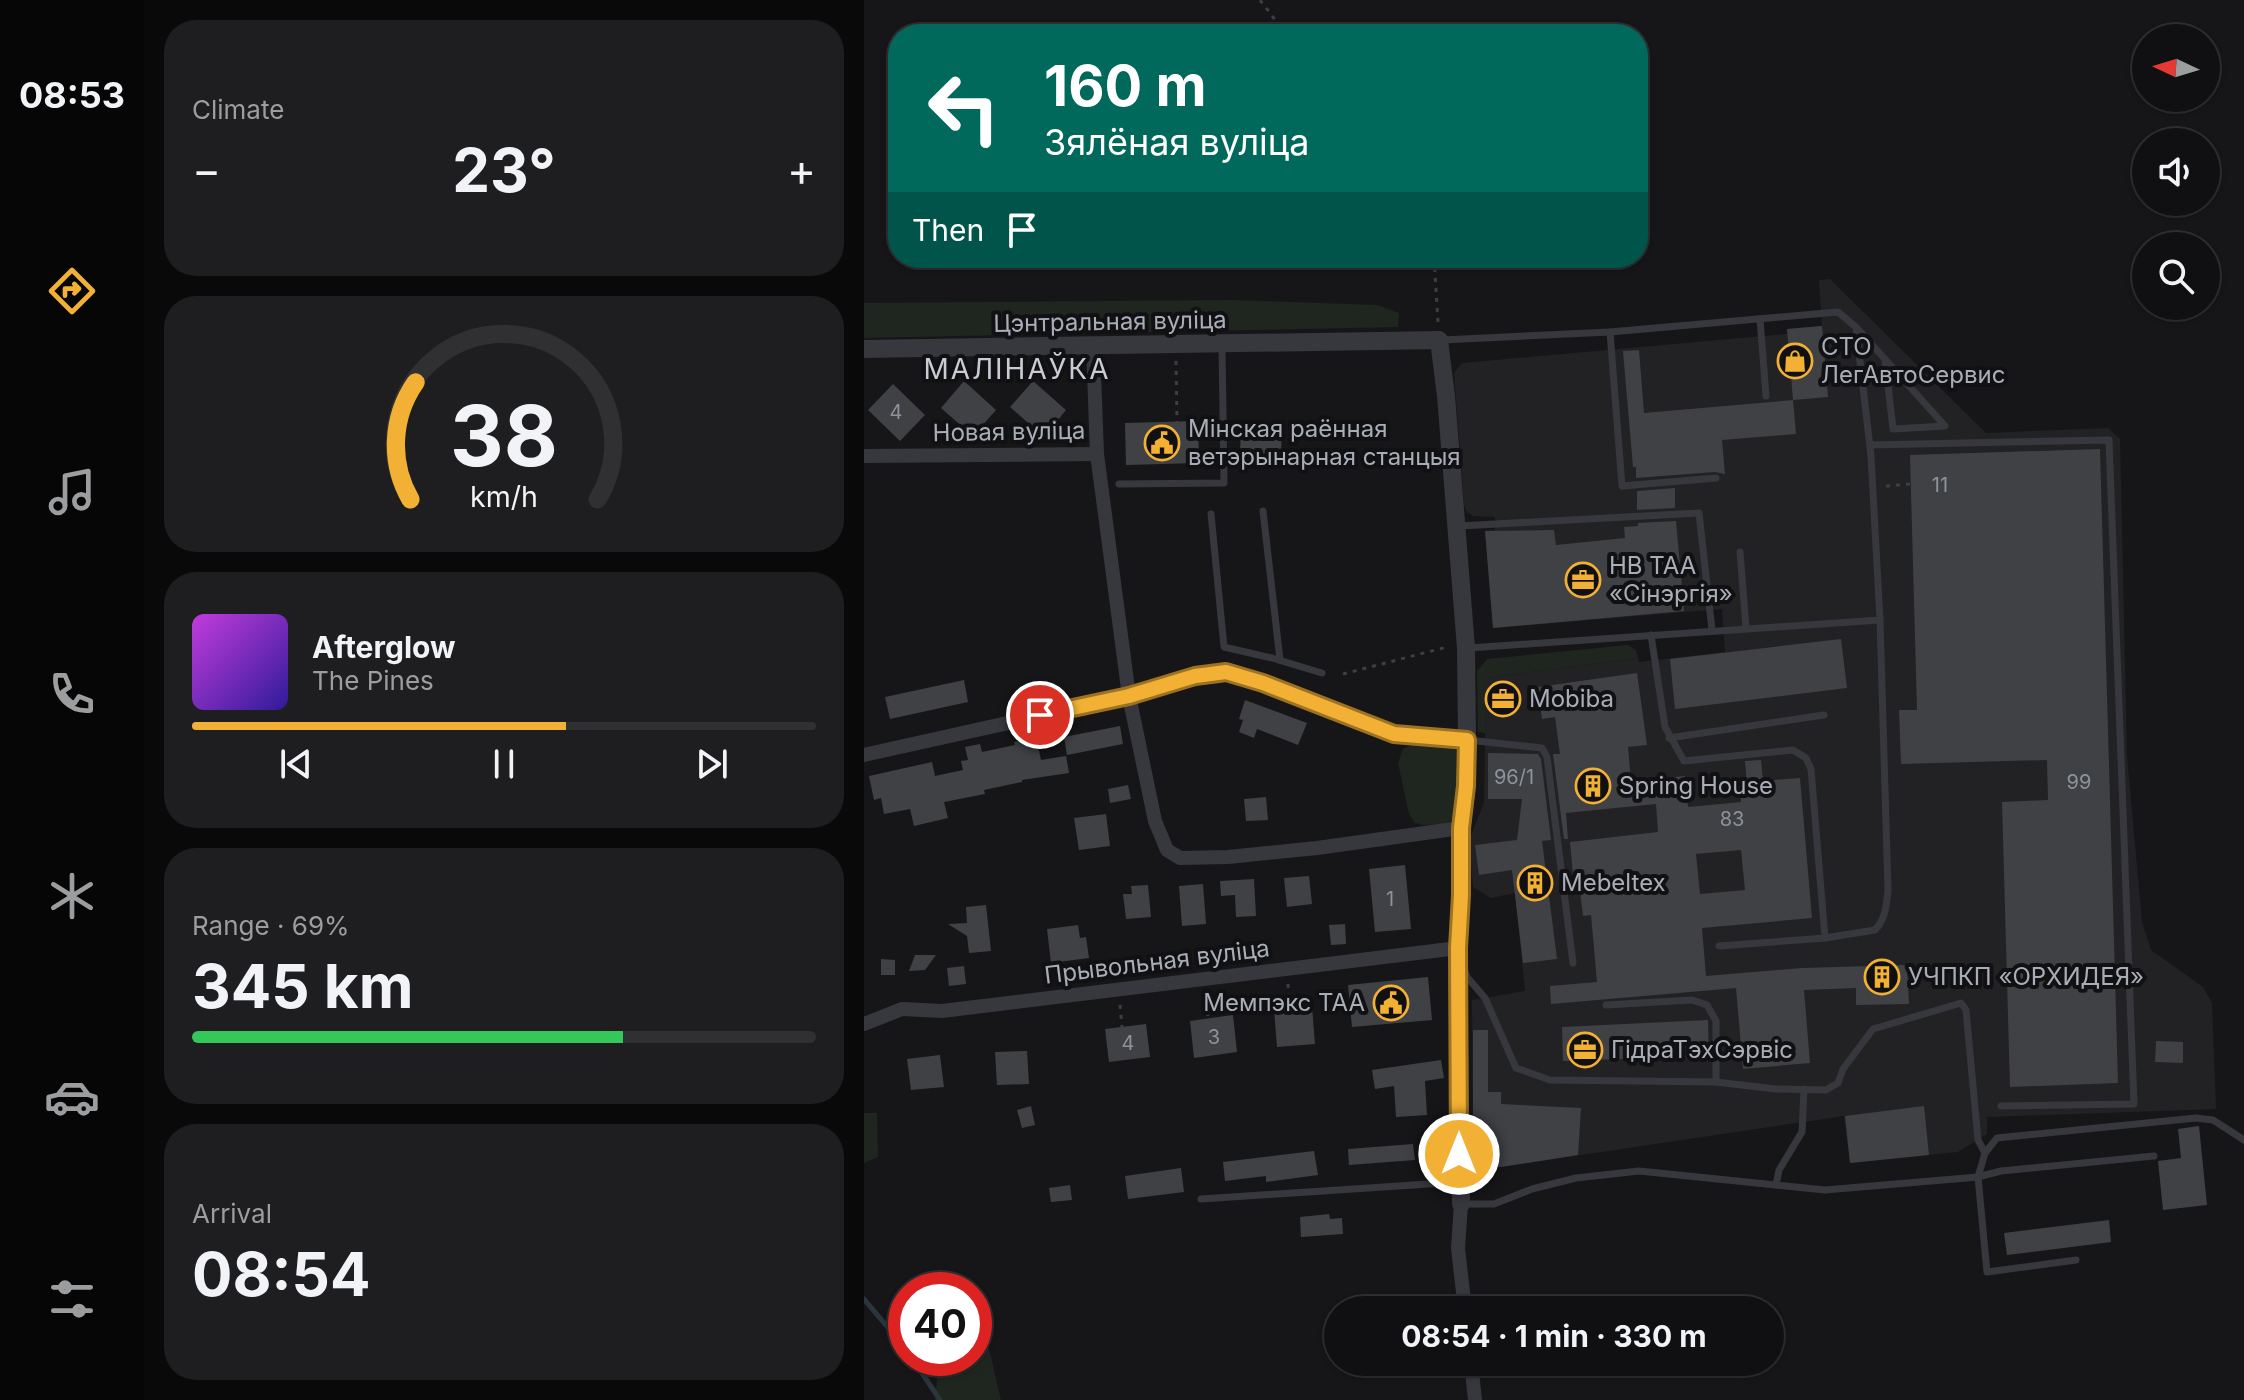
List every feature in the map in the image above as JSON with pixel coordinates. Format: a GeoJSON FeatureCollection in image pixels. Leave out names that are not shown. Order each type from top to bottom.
{"type":"FeatureCollection","features":[{"type":"Feature","properties":{"kind":"street","name":"Цэнтральная вуліца"},"geometry":{"type":"LineString","coordinates":[[864,349],[1439,340]]}},
{"type":"Feature","properties":{"kind":"street"},"geometry":{"type":"LineString","coordinates":[[1439,340],[1466,645],[1466,786],[1461,828],[1458,951],[1461,1204],[1458,1248],[1463,1296]]}},
{"type":"Feature","properties":{"kind":"street","name":"Новая вуліца"},"geometry":{"type":"LineString","coordinates":[[864,456],[1097,454],[1093,346]]}},
{"type":"Feature","properties":{"kind":"street"},"geometry":{"type":"LineString","coordinates":[[1097,454],[1129,696],[1155,821],[1167,850],[1180,858],[1228,857],[1461,828]]}},
{"type":"Feature","properties":{"kind":"street"},"geometry":{"type":"LineString","coordinates":[[864,755],[1129,696],[1195,676],[1226,672],[1263,683],[1394,734],[1467,740]]}},
{"type":"Feature","properties":{"kind":"street","name":"Прывольная вуліца"},"geometry":{"type":"LineString","coordinates":[[864,1024],[902,1009],[942,1011],[1458,951]]}},
{"type":"Feature","properties":{"kind":"street"},"geometry":{"type":"LineString","coordinates":[[1472,1376],[1475,1400]]}},
{"type":"Feature","properties":{"kind":"lane"},"geometry":{"type":"LineString","coordinates":[[1439,340],[1610,332],[1838,312],[1856,327],[1885,359],[1945,426],[1893,429],[1885,359]]}},
{"type":"Feature","properties":{"kind":"lane"},"geometry":{"type":"LineString","coordinates":[[1760,319],[1766,396]]}},
{"type":"Feature","properties":{"kind":"lane"},"geometry":{"type":"LineString","coordinates":[[1719,946],[1825,938],[1875,930],[1886,911],[1888,891],[1880,620],[1870,445],[1856,327]]}},
{"type":"Feature","properties":{"kind":"lane"},"geometry":{"type":"LineString","coordinates":[[1610,332],[1622,486],[1716,478]]}},
{"type":"Feature","properties":{"kind":"lane"},"geometry":{"type":"LineString","coordinates":[[1119,484],[1224,483],[1222,344]]}},
{"type":"Feature","properties":{"kind":"lane"},"geometry":{"type":"LineString","coordinates":[[1870,445],[2109,440],[2134,1104],[2001,1106]]}},
{"type":"Feature","properties":{"kind":"lane"},"geometry":{"type":"LineString","coordinates":[[1263,511],[1280,660]]}},
{"type":"Feature","properties":{"kind":"lane"},"geometry":{"type":"LineString","coordinates":[[1457,526],[1699,513],[1712,630]]}},
{"type":"Feature","properties":{"kind":"lane"},"geometry":{"type":"LineString","coordinates":[[1211,514],[1224,647],[1322,673]]}},
{"type":"Feature","properties":{"kind":"lane"},"geometry":{"type":"LineString","coordinates":[[1740,552],[1746,628]]}},
{"type":"Feature","properties":{"kind":"lane"},"geometry":{"type":"LineString","coordinates":[[1466,645],[1880,620]]}},
{"type":"Feature","properties":{"kind":"lane"},"geometry":{"type":"LineString","coordinates":[[1651,635],[1665,727],[1684,761],[1793,750],[1806,758],[1811,769],[1825,938]]}},
{"type":"Feature","properties":{"kind":"lane"},"geometry":{"type":"LineString","coordinates":[[1669,738],[1824,715]]}},
{"type":"Feature","properties":{"kind":"lane"},"geometry":{"type":"LineString","coordinates":[[1467,740],[1542,748],[1547,757],[1573,963]]}},
{"type":"Feature","properties":{"kind":"lane"},"geometry":{"type":"LineString","coordinates":[[1458,951],[1467,977],[1485,998],[1516,1068],[1550,1080],[1716,1082],[1775,1089],[1826,1090],[1838,1083],[1843,1069],[1873,1029],[1961,1003],[1966,1010],[1978,1140],[1985,1153]]}},
{"type":"Feature","properties":{"kind":"lane"},"geometry":{"type":"LineString","coordinates":[[1606,1005],[1692,1000],[1707,1005],[1716,1021],[1716,1082]]}},
{"type":"Feature","properties":{"kind":"lane"},"geometry":{"type":"LineString","coordinates":[[1776,1185],[1779,1170],[1802,1132],[1804,1089]]}},
{"type":"Feature","properties":{"kind":"lane"},"geometry":{"type":"LineString","coordinates":[[2076,1260],[1987,1272],[1978,1177],[1985,1153],[1997,1138],[2196,1118],[2213,1120],[2244,1140]]}},
{"type":"Feature","properties":{"kind":"lane"},"geometry":{"type":"LineString","coordinates":[[1461,1204],[1494,1204],[1532,1189],[1576,1178],[1639,1171],[1825,1190],[1978,1177],[2001,1171],[2154,1156]]}},
{"type":"Feature","properties":{"kind":"lane"},"geometry":{"type":"LineString","coordinates":[[1201,1199],[1459,1182]]}},
{"type":"Feature","properties":{"kind":"path"},"geometry":{"type":"LineString","coordinates":[[1260,0],[1278,24]]}},
{"type":"Feature","properties":{"kind":"path"},"geometry":{"type":"LineString","coordinates":[[1435,268],[1439,340]]}},
{"type":"Feature","properties":{"kind":"path"},"geometry":{"type":"LineString","coordinates":[[1175,345],[1177,422]]}},
{"type":"Feature","properties":{"kind":"path"},"geometry":{"type":"LineString","coordinates":[[1873,487],[1910,484]]}},
{"type":"Feature","properties":{"kind":"path"},"geometry":{"type":"LineString","coordinates":[[1343,674],[1466,645]]}},
{"type":"Feature","properties":{"kind":"path"},"geometry":{"type":"LineString","coordinates":[[1288,980],[1290,1008]]}},
{"type":"Feature","properties":{"kind":"path"},"geometry":{"type":"LineString","coordinates":[[1206,989],[1208,1018]]}},
{"type":"Feature","properties":{"kind":"path"},"geometry":{"type":"LineString","coordinates":[[1119,998],[1122,1027]]}},
{"type":"Feature","properties":{"kind":"shaded area"},"geometry":{"type":"Polygon","coordinates":[[[1830,279],[1986,433],[2108,428],[2120,439],[2127,756],[2142,922],[2151,950],[2203,987],[2212,1003],[2216,1109],[1987,1117],[1987,1134],[1958,1152],[1850,1163],[1844,1116],[1501,1167],[1473,1167],[1472,1000],[1525,991],[1515,893],[1491,898],[1473,887],[1469,840],[1484,803],[1486,678],[1638,658],[1639,662],[1725,652],[1722,609],[1493,628],[1485,531],[1495,530],[1495,517],[1473,516],[1464,505],[1454,373],[1462,363],[1787,334],[1787,329],[1822,326],[1819,280],[1830,279]]]}},
{"type":"Feature","properties":{"kind":"shaded area"},"geometry":{"type":"Polygon","coordinates":[[[1231,300],[1377,305],[1399,313],[1398,327],[864,338],[864,303],[1231,300]]]}},
{"type":"Feature","properties":{"kind":"shaded area"},"geometry":{"type":"Polygon","coordinates":[[[1628,645],[1636,650],[1638,658],[1486,678],[1485,733],[1478,732],[1477,671],[1487,659],[1628,645]]]}},
{"type":"Feature","properties":{"kind":"shaded area"},"geometry":{"type":"Polygon","coordinates":[[[1415,743],[1447,743],[1459,750],[1455,813],[1449,824],[1415,823],[1409,814],[1398,763],[1403,749],[1415,743]]]}},
{"type":"Feature","properties":{"kind":"shaded area"},"geometry":{"type":"Polygon","coordinates":[[[864,1113],[877,1113],[878,1157],[864,1163],[864,1113]]]}},
{"type":"Feature","properties":{"kind":"shaded area"},"geometry":{"type":"Polygon","coordinates":[[[992,1361],[1001,1400],[935,1400],[937,1376],[992,1376],[992,1361]]]}},
{"type":"Feature","properties":{"kind":"building"},"geometry":{"type":"Polygon","coordinates":[[[1822,326],[1828,397],[1793,400],[1787,329],[1822,326]]]}},
{"type":"Feature","properties":{"kind":"building"},"geometry":{"type":"Polygon","coordinates":[[[1639,350],[1644,413],[1793,400],[1796,434],[1722,440],[1725,474],[1715,472],[1636,478],[1623,351],[1639,350]]]}},
{"type":"Feature","properties":{"kind":"building"},"geometry":{"type":"Polygon","coordinates":[[[964,381],[996,410],[973,436],[941,408],[964,381]]]}},
{"type":"Feature","properties":{"kind":"building"},"geometry":{"type":"Polygon","coordinates":[[[1033,381],[1066,410],[1044,437],[1010,407],[1033,381]]]}},
{"type":"Feature","properties":{"kind":"building"},"geometry":{"type":"Polygon","coordinates":[[[893,384],[925,415],[900,441],[868,410],[893,384]]]}},
{"type":"Feature","properties":{"kind":"building","name":"Мінская раённая ветэрынарная станцыя"},"geometry":{"type":"Polygon","coordinates":[[[1198,421],[1199,463],[1126,465],[1125,423],[1198,421]]]}},
{"type":"Feature","properties":{"kind":"building"},"geometry":{"type":"Polygon","coordinates":[[[1241,421],[1282,423],[1281,457],[1240,455],[1241,421]]]}},
{"type":"Feature","properties":{"kind":"building"},"geometry":{"type":"Polygon","coordinates":[[[2100,449],[2118,1083],[2010,1087],[2002,802],[2048,800],[2047,760],[1901,764],[1899,710],[1917,710],[1910,455],[2100,449]]]}},
{"type":"Feature","properties":{"kind":"building"},"geometry":{"type":"Polygon","coordinates":[[[1675,488],[1675,508],[1637,510],[1637,491],[1675,488]]]}},
{"type":"Feature","properties":{"kind":"building"},"geometry":{"type":"Polygon","coordinates":[[[1676,521],[1684,611],[1493,628],[1485,531],[1554,530],[1556,545],[1625,538],[1624,527],[1676,521]]]}},
{"type":"Feature","properties":{"kind":"building"},"geometry":{"type":"Polygon","coordinates":[[[1841,639],[1847,688],[1675,709],[1670,659],[1841,639]]]}},
{"type":"Feature","properties":{"kind":"building"},"geometry":{"type":"Polygon","coordinates":[[[1637,673],[1647,745],[1628,747],[1631,781],[1685,776],[1688,807],[1741,802],[1740,786],[1747,785],[1745,761],[1761,760],[1763,781],[1800,778],[1812,918],[1702,928],[1706,976],[1802,968],[1907,965],[1909,1004],[1856,1005],[1856,988],[1804,990],[1810,1063],[1743,1069],[1736,988],[1551,1004],[1550,986],[1597,982],[1591,915],[1583,916],[1579,884],[1574,885],[1570,842],[1658,832],[1656,804],[1566,813],[1568,839],[1564,839],[1553,754],[1560,754],[1555,717],[1542,719],[1538,687],[1637,673]],[[1741,850],[1696,854],[1700,894],[1745,890],[1741,850]]]}},
{"type":"Feature","properties":{"kind":"building"},"geometry":{"type":"Polygon","coordinates":[[[964,680],[968,702],[890,719],[885,697],[964,680]]]}},
{"type":"Feature","properties":{"kind":"building"},"geometry":{"type":"Polygon","coordinates":[[[1245,700],[1307,723],[1298,745],[1257,729],[1254,738],[1239,732],[1245,700]]]}},
{"type":"Feature","properties":{"kind":"building"},"geometry":{"type":"Polygon","coordinates":[[[1120,726],[1123,744],[1067,755],[1064,737],[1120,726]]]}},
{"type":"Feature","properties":{"kind":"building"},"geometry":{"type":"Polygon","coordinates":[[[1036,737],[1041,760],[1066,756],[1069,773],[1022,780],[984,790],[985,794],[944,802],[948,818],[914,826],[910,809],[884,814],[881,798],[874,800],[869,776],[932,762],[935,776],[963,770],[961,761],[968,760],[965,747],[980,744],[982,752],[1036,737]]]}},
{"type":"Feature","properties":{"kind":"building"},"geometry":{"type":"Polygon","coordinates":[[[1488,753],[1538,754],[1541,759],[1551,840],[1542,841],[1557,959],[1523,963],[1512,870],[1479,875],[1475,845],[1517,840],[1522,799],[1488,799],[1488,753]]]}},
{"type":"Feature","properties":{"kind":"building"},"geometry":{"type":"Polygon","coordinates":[[[1128,785],[1131,799],[1110,803],[1108,789],[1128,785]]]}},
{"type":"Feature","properties":{"kind":"building"},"geometry":{"type":"Polygon","coordinates":[[[1266,797],[1268,820],[1246,821],[1244,799],[1266,797]]]}},
{"type":"Feature","properties":{"kind":"building"},"geometry":{"type":"Polygon","coordinates":[[[1106,814],[1110,846],[1079,850],[1074,818],[1106,814]]]}},
{"type":"Feature","properties":{"kind":"building"},"geometry":{"type":"Polygon","coordinates":[[[1405,865],[1411,929],[1375,932],[1369,869],[1405,865]]]}},
{"type":"Feature","properties":{"kind":"building"},"geometry":{"type":"Polygon","coordinates":[[[1309,876],[1312,904],[1287,907],[1284,878],[1309,876]]]}},
{"type":"Feature","properties":{"kind":"building"},"geometry":{"type":"Polygon","coordinates":[[[1254,879],[1256,916],[1236,917],[1235,895],[1221,896],[1220,881],[1254,879]]]}},
{"type":"Feature","properties":{"kind":"building"},"geometry":{"type":"Polygon","coordinates":[[[1203,884],[1206,924],[1182,926],[1179,886],[1203,884]]]}},
{"type":"Feature","properties":{"kind":"building"},"geometry":{"type":"Polygon","coordinates":[[[1148,885],[1151,917],[1126,919],[1123,894],[1132,894],[1131,886],[1148,885]]]}},
{"type":"Feature","properties":{"kind":"building"},"geometry":{"type":"Polygon","coordinates":[[[986,905],[991,951],[969,953],[967,936],[948,924],[967,923],[966,907],[986,905]]]}},
{"type":"Feature","properties":{"kind":"building"},"geometry":{"type":"Polygon","coordinates":[[[1345,924],[1346,944],[1331,945],[1329,925],[1345,924]]]}},
{"type":"Feature","properties":{"kind":"building"},"geometry":{"type":"Polygon","coordinates":[[[1078,925],[1080,938],[1086,937],[1089,958],[1051,963],[1047,929],[1078,925]]]}},
{"type":"Feature","properties":{"kind":"building"},"geometry":{"type":"Polygon","coordinates":[[[915,955],[936,955],[925,970],[909,971],[915,955]]]}},
{"type":"Feature","properties":{"kind":"building"},"geometry":{"type":"Polygon","coordinates":[[[881,959],[895,960],[895,975],[881,975],[881,959]]]}},
{"type":"Feature","properties":{"kind":"building"},"geometry":{"type":"Polygon","coordinates":[[[964,966],[966,984],[949,986],[947,968],[964,966]]]}},
{"type":"Feature","properties":{"kind":"building"},"geometry":{"type":"Polygon","coordinates":[[[1428,977],[1432,1020],[1352,1027],[1348,985],[1428,977]]]}},
{"type":"Feature","properties":{"kind":"building"},"geometry":{"type":"Polygon","coordinates":[[[1312,1006],[1315,1044],[1277,1047],[1274,1009],[1312,1006]]]}},
{"type":"Feature","properties":{"kind":"building"},"geometry":{"type":"Polygon","coordinates":[[[1233,1015],[1237,1052],[1194,1058],[1190,1021],[1233,1015]]]}},
{"type":"Feature","properties":{"kind":"building"},"geometry":{"type":"Polygon","coordinates":[[[1708,1020],[1709,1056],[1563,1061],[1562,1027],[1708,1020]]]}},
{"type":"Feature","properties":{"kind":"building"},"geometry":{"type":"Polygon","coordinates":[[[1146,1024],[1150,1057],[1109,1062],[1105,1029],[1146,1024]]]}},
{"type":"Feature","properties":{"kind":"building"},"geometry":{"type":"Polygon","coordinates":[[[1473,1030],[1488,1030],[1488,1092],[1501,1092],[1501,1104],[1581,1108],[1578,1155],[1501,1167],[1473,1167],[1473,1030]]]}},
{"type":"Feature","properties":{"kind":"building"},"geometry":{"type":"Polygon","coordinates":[[[2156,1041],[2183,1042],[2183,1063],[2155,1062],[2156,1041]]]}},
{"type":"Feature","properties":{"kind":"building"},"geometry":{"type":"Polygon","coordinates":[[[1027,1051],[1029,1084],[997,1085],[995,1052],[1027,1051]]]}},
{"type":"Feature","properties":{"kind":"building"},"geometry":{"type":"Polygon","coordinates":[[[940,1055],[944,1087],[911,1090],[907,1059],[940,1055]]]}},
{"type":"Feature","properties":{"kind":"building"},"geometry":{"type":"Polygon","coordinates":[[[1441,1060],[1444,1078],[1425,1081],[1427,1115],[1396,1117],[1394,1086],[1375,1089],[1372,1070],[1441,1060]]]}},
{"type":"Feature","properties":{"kind":"building"},"geometry":{"type":"Polygon","coordinates":[[[1031,1106],[1035,1125],[1022,1128],[1017,1110],[1031,1106]]]}},
{"type":"Feature","properties":{"kind":"building"},"geometry":{"type":"Polygon","coordinates":[[[1924,1106],[1929,1155],[1850,1163],[1845,1116],[1924,1106]]]}},
{"type":"Feature","properties":{"kind":"building"},"geometry":{"type":"Polygon","coordinates":[[[2199,1126],[2207,1205],[2163,1210],[2158,1161],[2181,1158],[2178,1129],[2199,1126]]]}},
{"type":"Feature","properties":{"kind":"building"},"geometry":{"type":"Polygon","coordinates":[[[1413,1144],[1415,1160],[1349,1165],[1348,1149],[1413,1144]]]}},
{"type":"Feature","properties":{"kind":"building"},"geometry":{"type":"Polygon","coordinates":[[[1314,1151],[1318,1175],[1266,1182],[1266,1176],[1225,1181],[1223,1162],[1314,1151]]]}},
{"type":"Feature","properties":{"kind":"building"},"geometry":{"type":"Polygon","coordinates":[[[1181,1168],[1184,1192],[1128,1199],[1125,1176],[1181,1168]]]}},
{"type":"Feature","properties":{"kind":"building"},"geometry":{"type":"Polygon","coordinates":[[[1070,1185],[1072,1200],[1051,1202],[1049,1188],[1070,1185]]]}},
{"type":"Feature","properties":{"kind":"building"},"geometry":{"type":"Polygon","coordinates":[[[1329,1214],[1330,1219],[1342,1218],[1343,1234],[1301,1237],[1300,1217],[1329,1214]]]}},
{"type":"Feature","properties":{"kind":"building"},"geometry":{"type":"Polygon","coordinates":[[[2109,1220],[2111,1242],[2007,1255],[2004,1233],[2109,1220]]]}},
{"type":"Feature","properties":{"kind":"waterway","name":"МАЛІНАЎКА"},"geometry":{"type":"LineString","coordinates":[[864,1299],[888,1328]]}},
{"type":"Feature","properties":{"kind":"waterway","name":"МАЛІНАЎКА"},"geometry":{"type":"LineString","coordinates":[[924,1376],[940,1400]]}},
{"type":"Feature","properties":{"kind":"place","name":"СТО ЛегАвтоСервис"},"geometry":{"type":"Point","coordinates":[1795,361]}},
{"type":"Feature","properties":{"kind":"place","name":"Мінская раённая ветэрынарная станцыя"},"geometry":{"type":"Point","coordinates":[1162,443]}},
{"type":"Feature","properties":{"kind":"place","name":"НВ ТАА «Сінэргія»"},"geometry":{"type":"Point","coordinates":[1583,580]}},
{"type":"Feature","properties":{"kind":"place","name":"Mobiba"},"geometry":{"type":"Point","coordinates":[1503,699]}},
{"type":"Feature","properties":{"kind":"place","name":"Spring House"},"geometry":{"type":"Point","coordinates":[1593,786]}},
{"type":"Feature","properties":{"kind":"place","name":"Mebeltex"},"geometry":{"type":"Point","coordinates":[1535,883]}},
{"type":"Feature","properties":{"kind":"place","name":"УЧПКП «ОРХИДЕЯ»"},"geometry":{"type":"Point","coordinates":[1882,977]}},
{"type":"Feature","properties":{"kind":"place","name":"Мемпэкс ТАА"},"geometry":{"type":"Point","coordinates":[1391,1003]}},
{"type":"Feature","properties":{"kind":"place","name":"ГідраТэхСэрвіс"},"geometry":{"type":"Point","coordinates":[1585,1050]}},
{"type":"Feature","properties":{"kind":"district","name":"МАЛІНАЎКА"},"geometry":{"type":"Point","coordinates":[1017,369]}},
{"type":"Feature","properties":{"kind":"route"},"geometry":{"type":"LineString","coordinates":[[1040,715],[1129,696],[1195,676],[1226,672],[1263,683],[1394,734],[1467,740],[1458,948],[1459,1154]]}}]}
